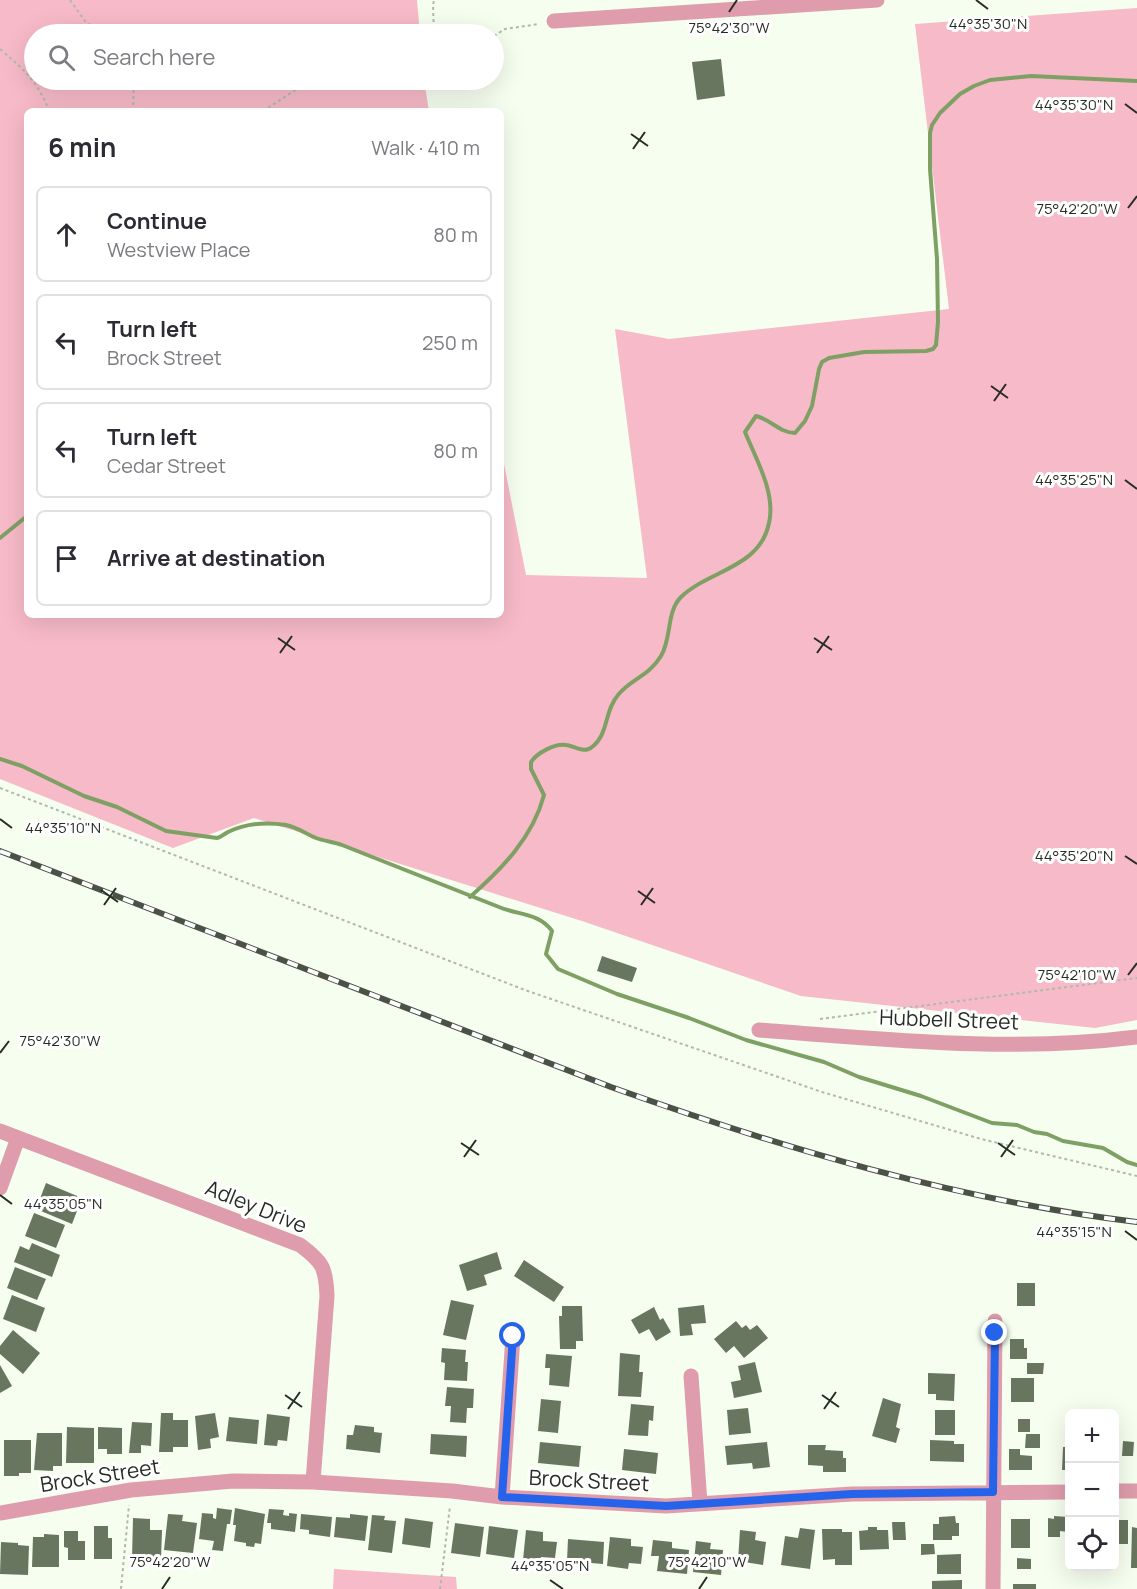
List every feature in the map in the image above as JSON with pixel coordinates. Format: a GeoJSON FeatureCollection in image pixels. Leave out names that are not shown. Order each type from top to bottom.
{"type":"FeatureCollection","features":[{"type":"Feature","properties":{"kind":"street"},"geometry":{"type":"LineString","coordinates":[[554,21],[877,0]]}},
{"type":"Feature","properties":{"kind":"street","name":"Hubbell Street"},"geometry":{"type":"LineString","coordinates":[[759,1030],[921,1041],[1028,1044],[1099,1042],[1137,1037]]}},
{"type":"Feature","properties":{"kind":"street","name":"Adley Drive"},"geometry":{"type":"LineString","coordinates":[[0,1131],[300,1245],[317,1258],[326,1272],[327,1296],[313,1482]]}},
{"type":"Feature","properties":{"kind":"street"},"geometry":{"type":"LineString","coordinates":[[0,1188],[18,1138]]}},
{"type":"Feature","properties":{"kind":"street"},"geometry":{"type":"LineString","coordinates":[[993,1589],[995,1321]]}},
{"type":"Feature","properties":{"kind":"street"},"geometry":{"type":"LineString","coordinates":[[502,1497],[513,1336]]}},
{"type":"Feature","properties":{"kind":"street"},"geometry":{"type":"LineString","coordinates":[[691,1376],[700,1503]]}},
{"type":"Feature","properties":{"kind":"street","name":"Brock Street"},"geometry":{"type":"LineString","coordinates":[[0,1513],[131,1490],[233,1480],[313,1482],[452,1491],[502,1497],[666,1506],[852,1494],[1065,1492]]}},
{"type":"Feature","properties":{"kind":"street"},"geometry":{"type":"LineString","coordinates":[[1119,1491],[1137,1491]]}},
{"type":"Feature","properties":{"kind":"path"},"geometry":{"type":"LineString","coordinates":[[70,0],[89,24]]}},
{"type":"Feature","properties":{"kind":"path"},"geometry":{"type":"LineString","coordinates":[[434,0],[434,24]]}},
{"type":"Feature","properties":{"kind":"path"},"geometry":{"type":"LineString","coordinates":[[504,30],[554,21]]}},
{"type":"Feature","properties":{"kind":"path"},"geometry":{"type":"LineString","coordinates":[[0,49],[24,71]]}},
{"type":"Feature","properties":{"kind":"path"},"geometry":{"type":"LineString","coordinates":[[41,90],[48,108]]}},
{"type":"Feature","properties":{"kind":"path"},"geometry":{"type":"LineString","coordinates":[[132,108],[133,90]]}},
{"type":"Feature","properties":{"kind":"path"},"geometry":{"type":"LineString","coordinates":[[268,108],[296,90]]}},
{"type":"Feature","properties":{"kind":"path"},"geometry":{"type":"LineString","coordinates":[[0,788],[525,990],[822,1092],[981,1139],[1137,1176]]}},
{"type":"Feature","properties":{"kind":"path"},"geometry":{"type":"LineString","coordinates":[[809,1033],[818,1019],[1137,978]]}},
{"type":"Feature","properties":{"kind":"path"},"geometry":{"type":"LineString","coordinates":[[121,1589],[131,1490]]}},
{"type":"Feature","properties":{"kind":"path"},"geometry":{"type":"LineString","coordinates":[[440,1589],[452,1491]]}},
{"type":"Feature","properties":{"kind":"shaded area"},"geometry":{"type":"Polygon","coordinates":[[[0,0],[417,0],[419,24],[24,24],[24,90],[426,90],[429,108],[24,108],[24,618],[504,618],[504,464],[526,575],[647,578],[615,329],[669,339],[949,309],[915,24],[1137,8],[1137,1020],[1095,1028],[801,996],[582,921],[254,818],[173,848],[0,779],[0,0]]]}},
{"type":"Feature","properties":{"kind":"shaded area"},"geometry":{"type":"Polygon","coordinates":[[[334,1569],[456,1577],[457,1589],[333,1589],[334,1569]]]}},
{"type":"Feature","properties":{"kind":"building"},"geometry":{"type":"Polygon","coordinates":[[[721,59],[725,96],[697,100],[692,62],[721,59]]]}},
{"type":"Feature","properties":{"kind":"building"},"geometry":{"type":"Polygon","coordinates":[[[602,956],[637,968],[632,982],[597,971],[602,956]]]}},
{"type":"Feature","properties":{"kind":"building"},"geometry":{"type":"Polygon","coordinates":[[[46,1183],[82,1198],[72,1224],[36,1209],[46,1183]]]}},
{"type":"Feature","properties":{"kind":"building"},"geometry":{"type":"Polygon","coordinates":[[[34,1213],[65,1225],[56,1248],[25,1236],[34,1213]]]}},
{"type":"Feature","properties":{"kind":"building"},"geometry":{"type":"Polygon","coordinates":[[[32,1243],[60,1255],[52,1277],[14,1262],[20,1246],[29,1250],[32,1243]]]}},
{"type":"Feature","properties":{"kind":"building"},"geometry":{"type":"Polygon","coordinates":[[[497,1252],[502,1269],[484,1275],[487,1285],[467,1291],[459,1265],[497,1252]]]}},
{"type":"Feature","properties":{"kind":"building"},"geometry":{"type":"Polygon","coordinates":[[[524,1260],[564,1287],[554,1302],[514,1276],[524,1260]]]}},
{"type":"Feature","properties":{"kind":"building"},"geometry":{"type":"Polygon","coordinates":[[[15,1267],[46,1279],[37,1300],[7,1288],[15,1267]]]}},
{"type":"Feature","properties":{"kind":"building"},"geometry":{"type":"Polygon","coordinates":[[[1017,1283],[1035,1283],[1035,1306],[1017,1306],[1017,1283]]]}},
{"type":"Feature","properties":{"kind":"building"},"geometry":{"type":"Polygon","coordinates":[[[12,1295],[45,1308],[36,1332],[3,1319],[12,1295]]]}},
{"type":"Feature","properties":{"kind":"building"},"geometry":{"type":"Polygon","coordinates":[[[451,1300],[474,1305],[466,1340],[443,1335],[451,1300]]]}},
{"type":"Feature","properties":{"kind":"building"},"geometry":{"type":"Polygon","coordinates":[[[704,1305],[706,1323],[691,1324],[693,1335],[680,1336],[678,1308],[704,1305]]]}},
{"type":"Feature","properties":{"kind":"building"},"geometry":{"type":"Polygon","coordinates":[[[562,1306],[582,1306],[583,1341],[576,1341],[576,1349],[560,1349],[559,1316],[562,1316],[562,1306]]]}},
{"type":"Feature","properties":{"kind":"building"},"geometry":{"type":"Polygon","coordinates":[[[654,1307],[660,1320],[663,1318],[671,1332],[656,1341],[649,1329],[639,1334],[631,1320],[654,1307]]]}},
{"type":"Feature","properties":{"kind":"building"},"geometry":{"type":"Polygon","coordinates":[[[736,1321],[742,1328],[746,1325],[750,1330],[757,1325],[768,1338],[744,1358],[734,1346],[726,1353],[714,1339],[736,1321]]]}},
{"type":"Feature","properties":{"kind":"building"},"geometry":{"type":"Polygon","coordinates":[[[13,1330],[40,1353],[23,1374],[0,1354],[0,1346],[13,1330]]]}},
{"type":"Feature","properties":{"kind":"building"},"geometry":{"type":"Polygon","coordinates":[[[1010,1339],[1024,1339],[1027,1359],[1010,1359],[1010,1339]]]}},
{"type":"Feature","properties":{"kind":"building"},"geometry":{"type":"Polygon","coordinates":[[[442,1348],[466,1350],[467,1381],[444,1380],[445,1363],[441,1362],[442,1348]]]}},
{"type":"Feature","properties":{"kind":"building"},"geometry":{"type":"Polygon","coordinates":[[[620,1353],[640,1355],[639,1372],[643,1372],[641,1397],[618,1396],[620,1353]]]}},
{"type":"Feature","properties":{"kind":"building"},"geometry":{"type":"Polygon","coordinates":[[[546,1354],[572,1356],[569,1387],[549,1385],[550,1368],[545,1368],[546,1354]]]}},
{"type":"Feature","properties":{"kind":"building"},"geometry":{"type":"Polygon","coordinates":[[[755,1362],[762,1392],[734,1398],[731,1382],[741,1380],[738,1366],[755,1362]]]}},
{"type":"Feature","properties":{"kind":"building"},"geometry":{"type":"Polygon","coordinates":[[[1027,1363],[1044,1363],[1043,1374],[1027,1374],[1027,1363]]]}},
{"type":"Feature","properties":{"kind":"building"},"geometry":{"type":"Polygon","coordinates":[[[0,1365],[12,1386],[0,1393],[0,1365]]]}},
{"type":"Feature","properties":{"kind":"building"},"geometry":{"type":"Polygon","coordinates":[[[928,1373],[955,1374],[954,1401],[936,1400],[936,1394],[928,1394],[928,1373]]]}},
{"type":"Feature","properties":{"kind":"building"},"geometry":{"type":"Polygon","coordinates":[[[1011,1378],[1034,1378],[1034,1402],[1011,1402],[1011,1378]]]}},
{"type":"Feature","properties":{"kind":"building"},"geometry":{"type":"Polygon","coordinates":[[[447,1387],[474,1389],[473,1408],[467,1408],[466,1423],[450,1422],[451,1406],[445,1406],[447,1387]]]}},
{"type":"Feature","properties":{"kind":"building"},"geometry":{"type":"Polygon","coordinates":[[[883,1398],[901,1404],[896,1427],[900,1429],[896,1443],[872,1436],[883,1398]]]}},
{"type":"Feature","properties":{"kind":"building"},"geometry":{"type":"Polygon","coordinates":[[[541,1399],[561,1401],[558,1433],[538,1431],[541,1399]]]}},
{"type":"Feature","properties":{"kind":"building"},"geometry":{"type":"Polygon","coordinates":[[[631,1404],[654,1406],[653,1421],[649,1420],[648,1436],[628,1435],[631,1404]]]}},
{"type":"Feature","properties":{"kind":"building"},"geometry":{"type":"Polygon","coordinates":[[[748,1408],[751,1433],[729,1435],[727,1410],[748,1408]]]}},
{"type":"Feature","properties":{"kind":"building"},"geometry":{"type":"Polygon","coordinates":[[[935,1410],[955,1410],[955,1435],[935,1435],[935,1410]]]}},
{"type":"Feature","properties":{"kind":"building"},"geometry":{"type":"Polygon","coordinates":[[[161,1413],[173,1413],[173,1420],[188,1420],[188,1447],[173,1447],[173,1452],[159,1452],[161,1413]]]}},
{"type":"Feature","properties":{"kind":"building"},"geometry":{"type":"Polygon","coordinates":[[[215,1413],[219,1437],[210,1439],[211,1448],[198,1450],[195,1416],[215,1413]]]}},
{"type":"Feature","properties":{"kind":"building"},"geometry":{"type":"Polygon","coordinates":[[[267,1414],[290,1417],[287,1441],[278,1440],[277,1446],[264,1445],[267,1414]]]}},
{"type":"Feature","properties":{"kind":"building"},"geometry":{"type":"Polygon","coordinates":[[[229,1417],[259,1420],[257,1444],[226,1441],[229,1417]]]}},
{"type":"Feature","properties":{"kind":"building"},"geometry":{"type":"Polygon","coordinates":[[[1018,1419],[1030,1419],[1030,1432],[1018,1432],[1018,1419]]]}},
{"type":"Feature","properties":{"kind":"building"},"geometry":{"type":"Polygon","coordinates":[[[132,1422],[152,1423],[151,1446],[141,1445],[141,1453],[129,1453],[132,1422]]]}},
{"type":"Feature","properties":{"kind":"building"},"geometry":{"type":"Polygon","coordinates":[[[355,1425],[374,1427],[374,1432],[382,1433],[380,1453],[346,1449],[347,1435],[353,1435],[355,1425]]]}},
{"type":"Feature","properties":{"kind":"building"},"geometry":{"type":"Polygon","coordinates":[[[67,1427],[94,1428],[94,1463],[66,1463],[67,1427]]]}},
{"type":"Feature","properties":{"kind":"building"},"geometry":{"type":"Polygon","coordinates":[[[98,1427],[122,1428],[122,1454],[107,1454],[107,1449],[98,1449],[98,1427]]]}},
{"type":"Feature","properties":{"kind":"building"},"geometry":{"type":"Polygon","coordinates":[[[37,1433],[62,1433],[62,1466],[53,1466],[53,1471],[34,1470],[37,1433]]]}},
{"type":"Feature","properties":{"kind":"building"},"geometry":{"type":"Polygon","coordinates":[[[431,1434],[467,1436],[466,1457],[430,1454],[431,1434]]]}},
{"type":"Feature","properties":{"kind":"building"},"geometry":{"type":"Polygon","coordinates":[[[1026,1434],[1040,1434],[1040,1448],[1025,1448],[1026,1434]]]}},
{"type":"Feature","properties":{"kind":"building"},"geometry":{"type":"Polygon","coordinates":[[[4,1440],[31,1440],[31,1473],[4,1476],[4,1440]]]}},
{"type":"Feature","properties":{"kind":"building"},"geometry":{"type":"Polygon","coordinates":[[[930,1440],[954,1441],[954,1444],[964,1444],[964,1462],[930,1461],[930,1440]]]}},
{"type":"Feature","properties":{"kind":"building"},"geometry":{"type":"Polygon","coordinates":[[[1123,1441],[1134,1442],[1133,1456],[1122,1456],[1123,1441]]]}},
{"type":"Feature","properties":{"kind":"building"},"geometry":{"type":"Polygon","coordinates":[[[540,1442],[581,1446],[579,1467],[538,1463],[540,1442]]]}},
{"type":"Feature","properties":{"kind":"building"},"geometry":{"type":"Polygon","coordinates":[[[767,1442],[770,1467],[753,1469],[752,1463],[727,1465],[725,1446],[767,1442]]]}},
{"type":"Feature","properties":{"kind":"building"},"geometry":{"type":"Polygon","coordinates":[[[808,1445],[826,1445],[825,1450],[843,1451],[843,1458],[846,1458],[846,1472],[823,1472],[823,1466],[808,1465],[808,1445]]]}},
{"type":"Feature","properties":{"kind":"building"},"geometry":{"type":"Polygon","coordinates":[[[1063,1447],[1065,1447],[1065,1470],[1062,1470],[1063,1447]]]}},
{"type":"Feature","properties":{"kind":"building"},"geometry":{"type":"Polygon","coordinates":[[[624,1449],[658,1453],[656,1474],[622,1470],[624,1449]]]}},
{"type":"Feature","properties":{"kind":"building"},"geometry":{"type":"Polygon","coordinates":[[[1009,1449],[1020,1449],[1020,1455],[1032,1456],[1032,1470],[1009,1470],[1009,1449]]]}},
{"type":"Feature","properties":{"kind":"building"},"geometry":{"type":"Polygon","coordinates":[[[217,1508],[232,1510],[230,1524],[227,1524],[223,1551],[212,1550],[214,1541],[199,1539],[202,1513],[213,1514],[213,1518],[216,1519],[217,1508]]]}},
{"type":"Feature","properties":{"kind":"building"},"geometry":{"type":"Polygon","coordinates":[[[235,1508],[265,1514],[261,1544],[255,1543],[254,1547],[234,1541],[235,1508]]]}},
{"type":"Feature","properties":{"kind":"building"},"geometry":{"type":"Polygon","coordinates":[[[269,1509],[284,1510],[283,1515],[297,1514],[295,1532],[271,1529],[271,1523],[267,1523],[269,1509]]]}},
{"type":"Feature","properties":{"kind":"building"},"geometry":{"type":"Polygon","coordinates":[[[168,1514],[183,1515],[182,1521],[197,1523],[193,1553],[164,1550],[168,1514]]]}},
{"type":"Feature","properties":{"kind":"building"},"geometry":{"type":"Polygon","coordinates":[[[301,1514],[332,1517],[330,1537],[309,1534],[309,1530],[300,1529],[301,1514]]]}},
{"type":"Feature","properties":{"kind":"building"},"geometry":{"type":"Polygon","coordinates":[[[350,1514],[368,1516],[365,1541],[334,1537],[336,1517],[350,1518],[350,1514]]]}},
{"type":"Feature","properties":{"kind":"building"},"geometry":{"type":"Polygon","coordinates":[[[372,1515],[385,1516],[384,1520],[396,1521],[392,1553],[368,1550],[372,1515]]]}},
{"type":"Feature","properties":{"kind":"building"},"geometry":{"type":"Polygon","coordinates":[[[955,1516],[956,1523],[959,1523],[959,1536],[952,1536],[952,1540],[933,1540],[933,1524],[939,1524],[939,1517],[955,1516]]]}},
{"type":"Feature","properties":{"kind":"building"},"geometry":{"type":"Polygon","coordinates":[[[1054,1516],[1065,1517],[1065,1532],[1060,1531],[1060,1537],[1048,1537],[1048,1518],[1054,1519],[1054,1516]]]}},
{"type":"Feature","properties":{"kind":"building"},"geometry":{"type":"Polygon","coordinates":[[[133,1518],[150,1519],[150,1530],[162,1530],[161,1560],[132,1559],[133,1518]]]}},
{"type":"Feature","properties":{"kind":"building"},"geometry":{"type":"Polygon","coordinates":[[[405,1518],[433,1522],[430,1548],[402,1544],[405,1518]]]}},
{"type":"Feature","properties":{"kind":"building"},"geometry":{"type":"Polygon","coordinates":[[[1011,1519],[1030,1519],[1030,1548],[1011,1548],[1011,1519]]]}},
{"type":"Feature","properties":{"kind":"building"},"geometry":{"type":"Polygon","coordinates":[[[1119,1520],[1128,1520],[1128,1544],[1119,1544],[1119,1520]]]}},
{"type":"Feature","properties":{"kind":"building"},"geometry":{"type":"Polygon","coordinates":[[[892,1522],[905,1522],[906,1540],[893,1540],[892,1522]]]}},
{"type":"Feature","properties":{"kind":"building"},"geometry":{"type":"Polygon","coordinates":[[[455,1523],[484,1527],[480,1557],[451,1553],[455,1523]]]}},
{"type":"Feature","properties":{"kind":"building"},"geometry":{"type":"Polygon","coordinates":[[[94,1526],[108,1526],[108,1538],[112,1538],[112,1559],[94,1559],[94,1526]]]}},
{"type":"Feature","properties":{"kind":"building"},"geometry":{"type":"Polygon","coordinates":[[[489,1526],[518,1530],[514,1558],[486,1554],[489,1526]]]}},
{"type":"Feature","properties":{"kind":"building"},"geometry":{"type":"Polygon","coordinates":[[[868,1527],[888,1530],[889,1549],[860,1550],[859,1531],[868,1530],[868,1527]]]}},
{"type":"Feature","properties":{"kind":"building"},"geometry":{"type":"Polygon","coordinates":[[[1132,1527],[1137,1528],[1137,1568],[1131,1568],[1132,1527]]]}},
{"type":"Feature","properties":{"kind":"building"},"geometry":{"type":"Polygon","coordinates":[[[800,1528],[815,1530],[810,1569],[781,1565],[785,1536],[798,1538],[800,1528]]]}},
{"type":"Feature","properties":{"kind":"building"},"geometry":{"type":"Polygon","coordinates":[[[822,1529],[842,1529],[842,1532],[852,1532],[852,1565],[835,1565],[835,1559],[823,1560],[822,1529]]]}},
{"type":"Feature","properties":{"kind":"building"},"geometry":{"type":"Polygon","coordinates":[[[526,1530],[543,1532],[543,1541],[557,1542],[555,1558],[541,1557],[540,1562],[523,1560],[526,1530]]]}},
{"type":"Feature","properties":{"kind":"building"},"geometry":{"type":"Polygon","coordinates":[[[740,1530],[756,1532],[755,1540],[766,1542],[763,1565],[738,1561],[740,1530]]]}},
{"type":"Feature","properties":{"kind":"building"},"geometry":{"type":"Polygon","coordinates":[[[64,1531],[78,1531],[78,1541],[85,1541],[85,1560],[68,1560],[68,1548],[64,1547],[64,1531]]]}},
{"type":"Feature","properties":{"kind":"building"},"geometry":{"type":"Polygon","coordinates":[[[44,1534],[59,1535],[59,1567],[32,1567],[33,1537],[44,1537],[44,1534]]]}},
{"type":"Feature","properties":{"kind":"building"},"geometry":{"type":"Polygon","coordinates":[[[610,1537],[631,1539],[631,1546],[643,1547],[641,1564],[629,1563],[628,1569],[607,1566],[610,1537]]]}},
{"type":"Feature","properties":{"kind":"building"},"geometry":{"type":"Polygon","coordinates":[[[568,1539],[604,1542],[603,1564],[567,1561],[568,1539]]]}},
{"type":"Feature","properties":{"kind":"building"},"geometry":{"type":"Polygon","coordinates":[[[653,1540],[672,1542],[672,1548],[689,1550],[687,1574],[657,1571],[659,1556],[651,1556],[653,1540]]]}},
{"type":"Feature","properties":{"kind":"building"},"geometry":{"type":"Polygon","coordinates":[[[696,1541],[711,1543],[710,1549],[723,1550],[721,1575],[693,1572],[696,1541]]]}},
{"type":"Feature","properties":{"kind":"building"},"geometry":{"type":"Polygon","coordinates":[[[1,1542],[29,1546],[28,1575],[0,1574],[1,1542]]]}},
{"type":"Feature","properties":{"kind":"building"},"geometry":{"type":"Polygon","coordinates":[[[921,1544],[934,1544],[935,1554],[921,1555],[921,1544]]]}},
{"type":"Feature","properties":{"kind":"building"},"geometry":{"type":"Polygon","coordinates":[[[961,1554],[961,1574],[937,1574],[937,1555],[961,1554]]]}},
{"type":"Feature","properties":{"kind":"building"},"geometry":{"type":"Polygon","coordinates":[[[1017,1558],[1031,1559],[1031,1569],[1017,1569],[1017,1558]]]}},
{"type":"Feature","properties":{"kind":"building"},"geometry":{"type":"Polygon","coordinates":[[[962,1580],[962,1589],[932,1589],[932,1581],[962,1580]]]}},
{"type":"Feature","properties":{"kind":"building"},"geometry":{"type":"Polygon","coordinates":[[[1013,1584],[1036,1584],[1036,1589],[1013,1589],[1013,1584]]]}},
{"type":"Feature","properties":{"kind":"waterway"},"geometry":{"type":"LineString","coordinates":[[470,897],[515,851],[539,810],[544,795],[531,769],[531,762],[537,755],[557,746],[566,745],[583,750],[592,747],[601,736],[610,708],[618,695],[651,668],[661,656],[676,603],[692,588],[745,559],[764,538],[769,523],[770,500],[764,476],[745,432],[756,416],[785,431],[795,433],[805,421],[812,406],[822,362],[829,358],[864,352],[926,351],[933,349],[936,345],[937,259],[930,169],[930,133],[940,113],[960,94],[990,80],[1031,76],[1137,81]]}},
{"type":"Feature","properties":{"kind":"waterway"},"geometry":{"type":"LineString","coordinates":[[0,538],[24,518]]}},
{"type":"Feature","properties":{"kind":"waterway"},"geometry":{"type":"LineString","coordinates":[[0,759],[22,766],[84,796],[117,807],[166,831],[217,838],[235,829],[257,824],[294,827],[316,838],[342,845],[506,910],[528,915],[541,921],[552,931],[546,954],[558,969],[617,994],[746,1040],[824,1062],[859,1077],[921,1096],[992,1123],[1017,1125],[1063,1141],[1103,1148],[1137,1165]]}},
{"type":"Feature","properties":{"kind":"railway"},"geometry":{"type":"LineString","coordinates":[[0,851],[611,1087],[740,1131],[936,1186],[1002,1200],[1137,1222]]}},
{"type":"Feature","properties":{"kind":"route"},"geometry":{"type":"LineString","coordinates":[[513,1336],[502,1497],[666,1506],[852,1494],[993,1492],[995,1333]]}}]}
